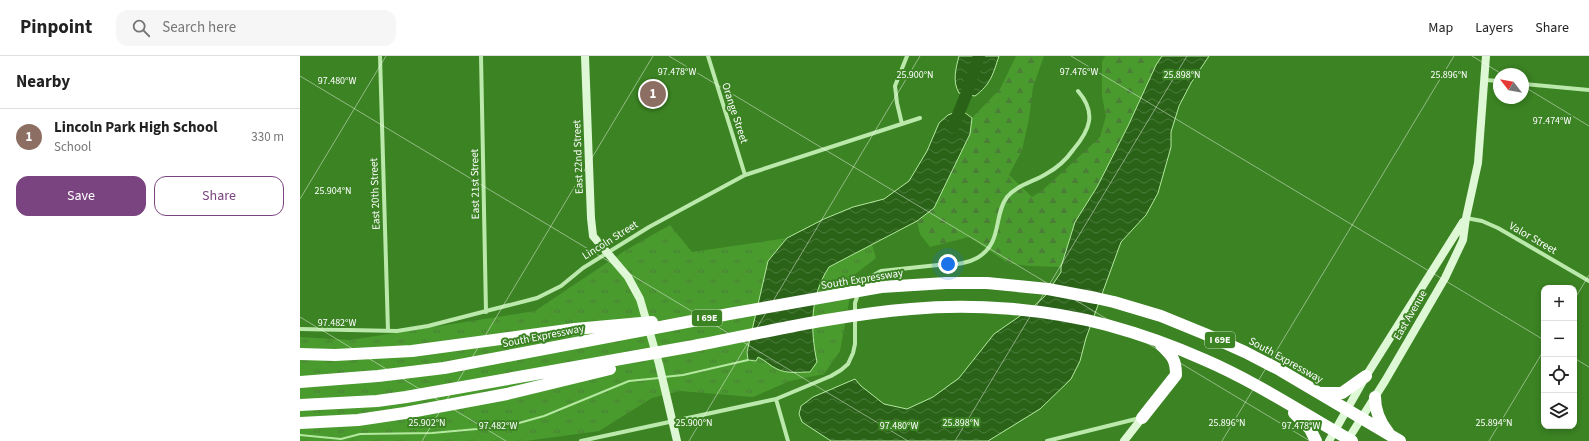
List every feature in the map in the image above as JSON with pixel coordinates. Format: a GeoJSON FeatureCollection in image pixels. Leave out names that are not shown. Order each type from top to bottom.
{"type":"FeatureCollection","features":[{"type":"Feature","properties":{"kind":"highway","name":"South Expressway"},"geometry":{"type":"LineString","coordinates":[[300,382],[378,376],[444,368],[881,287],[946,283],[987,283],[1033,287],[1114,302],[1160,316],[1245,352],[1400,441]]}},
{"type":"Feature","properties":{"kind":"highway","name":"I 69E"},"geometry":{"type":"LineString","coordinates":[[300,405],[377,401],[586,366],[860,314],[914,308],[975,307],[1026,310],[1108,326],[1159,342],[1205,359],[1282,401],[1332,436]]}},
{"type":"Feature","properties":{"kind":"highway"},"geometry":{"type":"LineString","coordinates":[[300,354],[334,355],[412,351],[575,329],[729,314]]}},
{"type":"Feature","properties":{"kind":"highway"},"geometry":{"type":"LineString","coordinates":[[300,424],[358,420],[507,394],[757,334]]}},
{"type":"Feature","properties":{"kind":"highway"},"geometry":{"type":"LineString","coordinates":[[1142,418],[1176,376],[1176,365],[1172,356],[1159,342]]}},
{"type":"Feature","properties":{"kind":"highway"},"geometry":{"type":"LineString","coordinates":[[1318,393],[1342,393],[1366,376]]}},
{"type":"Feature","properties":{"kind":"highway"},"geometry":{"type":"LineString","coordinates":[[1375,396],[1375,409],[1382,425],[1389,434]]}},
{"type":"Feature","properties":{"kind":"highway"},"geometry":{"type":"LineString","coordinates":[[1282,401],[1310,429],[1316,441]]}},
{"type":"Feature","properties":{"kind":"highway"},"geometry":{"type":"LineString","coordinates":[[1332,436],[1349,440]]}},
{"type":"Feature","properties":{"kind":"street","name":"East 20th Street"},"geometry":{"type":"LineString","coordinates":[[380,56],[388,331]]}},
{"type":"Feature","properties":{"kind":"street","name":"East 21st Street"},"geometry":{"type":"LineString","coordinates":[[481,56],[486,312]]}},
{"type":"Feature","properties":{"kind":"street","name":"East 22nd Street"},"geometry":{"type":"LineString","coordinates":[[585,56],[593,236],[628,277],[640,299],[659,364],[677,441]]}},
{"type":"Feature","properties":{"kind":"street","name":"Orange Street"},"geometry":{"type":"LineString","coordinates":[[708,56],[745,175]]}},
{"type":"Feature","properties":{"kind":"street"},"geometry":{"type":"LineString","coordinates":[[902,124],[897,103],[896,86],[907,56]]}},
{"type":"Feature","properties":{"kind":"street","name":"East Avenue"},"geometry":{"type":"LineString","coordinates":[[1349,440],[1444,278],[1463,240],[1466,218],[1478,164],[1486,56]]}},
{"type":"Feature","properties":{"kind":"street"},"geometry":{"type":"LineString","coordinates":[[1485,80],[1493,81]]}},
{"type":"Feature","properties":{"kind":"street"},"geometry":{"type":"LineString","coordinates":[[1529,85],[1589,90]]}},
{"type":"Feature","properties":{"kind":"street"},"geometry":{"type":"LineString","coordinates":[[581,441],[776,399],[831,376],[841,370],[848,364],[853,353],[855,344],[855,303],[858,293],[864,284],[872,276],[881,271],[960,264],[977,258],[985,252],[997,231],[1002,207],[1012,192],[1019,187],[1047,174],[1065,160],[1082,140],[1088,128],[1089,115],[1088,106],[1078,91]]}},
{"type":"Feature","properties":{"kind":"street","name":"Lincoln Street"},"geometry":{"type":"LineString","coordinates":[[300,330],[397,331],[428,326],[537,298],[561,286],[583,268],[649,227],[745,175],[920,118]]}},
{"type":"Feature","properties":{"kind":"street","name":"East Avenue"},"geometry":{"type":"LineString","coordinates":[[1332,436],[1366,376],[1466,218]]}},
{"type":"Feature","properties":{"kind":"street","name":"Valor Street"},"geometry":{"type":"LineString","coordinates":[[1466,218],[1482,221],[1498,228],[1589,281]]}},
{"type":"Feature","properties":{"kind":"street"},"geometry":{"type":"LineString","coordinates":[[776,399],[788,441]]}},
{"type":"Feature","properties":{"kind":"street"},"geometry":{"type":"LineString","coordinates":[[1047,441],[1142,418]]}},
{"type":"Feature","properties":{"kind":"street"},"geometry":{"type":"LineString","coordinates":[[1124,441],[1142,418]]}},
{"type":"Feature","properties":{"kind":"green space"},"geometry":{"type":"Polygon","coordinates":[[[1016,56],[1044,56],[1033,87],[1029,119],[1022,150],[1009,175],[1032,197],[1044,189],[1100,137],[1106,116],[1102,96],[1102,62],[1105,56],[1162,56],[1156,65],[1128,126],[1097,187],[1075,222],[1061,267],[1029,266],[1008,263],[969,237],[930,247],[920,234],[917,221],[934,208],[970,134],[972,118],[1000,89],[1016,56]]]}},
{"type":"Feature","properties":{"kind":"green space"},"geometry":{"type":"Polygon","coordinates":[[[670,225],[692,252],[787,238],[768,261],[747,352],[748,360],[756,361],[757,357],[765,359],[776,369],[817,362],[813,343],[813,310],[821,280],[829,267],[872,245],[876,258],[854,275],[840,351],[824,374],[790,381],[753,397],[680,391],[652,398],[599,431],[526,441],[300,441],[300,337],[350,340],[535,311],[626,250],[670,225]]]}},
{"type":"Feature","properties":{"kind":"water"},"geometry":{"type":"Polygon","coordinates":[[[959,56],[999,56],[988,83],[975,96],[959,93],[957,88],[955,74],[959,56]]]}},
{"type":"Feature","properties":{"kind":"water"},"geometry":{"type":"Polygon","coordinates":[[[1162,56],[1209,56],[1191,83],[1179,106],[1171,132],[1171,147],[1158,193],[1146,215],[1121,242],[1086,338],[1080,361],[1071,379],[1040,409],[988,441],[831,441],[802,422],[799,414],[801,406],[813,397],[855,379],[861,386],[884,404],[907,409],[933,397],[959,378],[994,334],[1033,307],[1045,296],[1061,272],[1061,267],[1075,222],[1097,187],[1128,126],[1156,65],[1162,56]]]}},
{"type":"Feature","properties":{"kind":"water"},"geometry":{"type":"Polygon","coordinates":[[[956,112],[964,112],[972,118],[970,134],[934,208],[917,221],[829,267],[818,289],[815,301],[813,313],[813,337],[817,362],[810,372],[781,371],[758,357],[756,361],[748,360],[747,352],[768,261],[787,238],[824,219],[853,207],[884,199],[909,181],[927,151],[939,123],[948,115],[956,112]]]}},
{"type":"Feature","properties":{"kind":"waterway"},"geometry":{"type":"LineString","coordinates":[[953,127],[966,95],[979,56]]}},
{"type":"Feature","properties":{"kind":"waterway"},"geometry":{"type":"LineString","coordinates":[[664,377],[683,375],[748,360]]}},
{"type":"Feature","properties":{"kind":"waterway"},"geometry":{"type":"LineString","coordinates":[[300,435],[341,439],[360,434],[432,433],[519,423],[544,416],[629,381],[659,378]]}},
{"type":"Feature","properties":{"kind":"place","name":"Lincoln Park High School"},"geometry":{"type":"Point","coordinates":[653,94]}}]}
